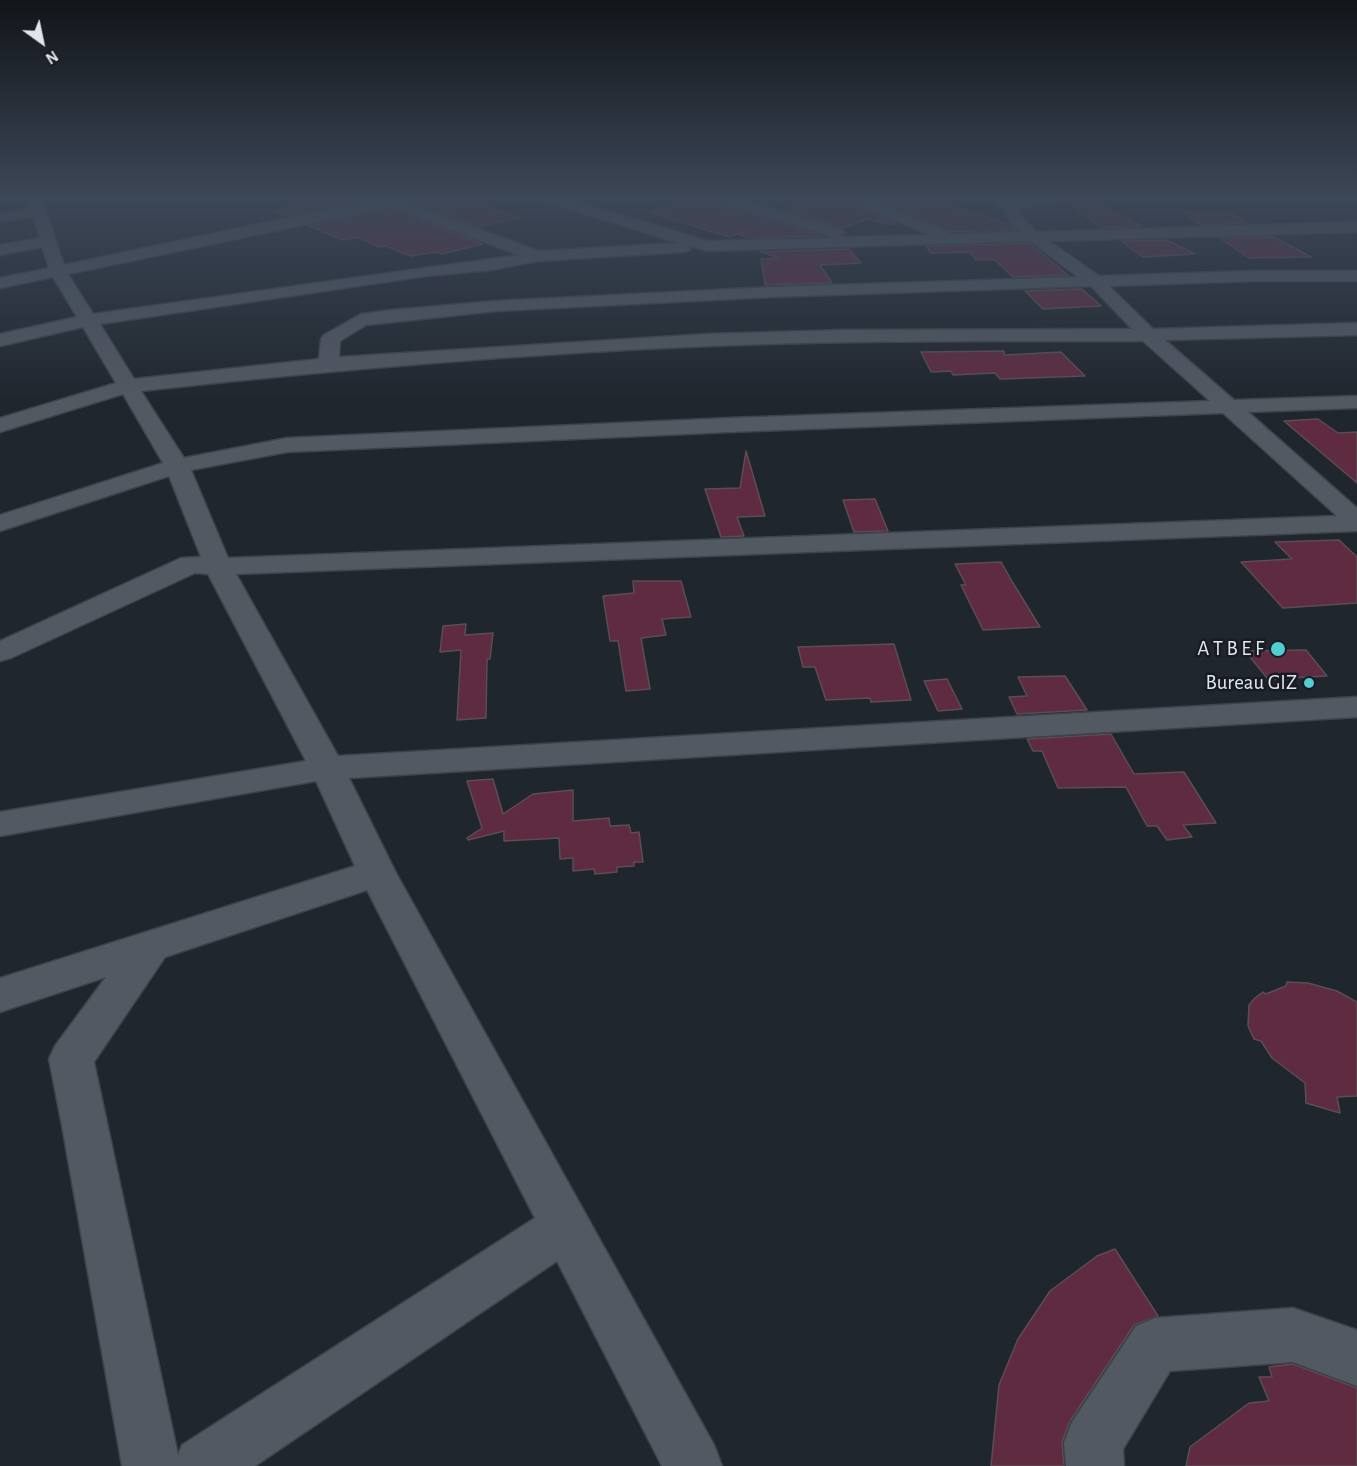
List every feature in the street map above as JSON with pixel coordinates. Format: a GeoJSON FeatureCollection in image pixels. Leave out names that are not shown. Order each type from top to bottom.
{"type":"FeatureCollection","features":[{"type":"Feature","properties":{"kind":"street"},"geometry":{"type":"LineString","coordinates":[[0,283],[13,267]]}},
{"type":"Feature","properties":{"kind":"street"},"geometry":{"type":"LineString","coordinates":[[63,267],[88,320],[177,466],[218,567],[327,768],[377,873],[693,1466]]}},
{"type":"Feature","properties":{"kind":"street"},"geometry":{"type":"LineString","coordinates":[[0,340],[88,320],[426,271],[465,267]]}},
{"type":"Feature","properties":{"kind":"street"},"geometry":{"type":"LineString","coordinates":[[1076,267],[1095,281],[1148,335],[1357,522]]}},
{"type":"Feature","properties":{"kind":"street"},"geometry":{"type":"LineString","coordinates":[[329,364],[331,339],[361,320],[391,315],[496,306],[668,297],[1095,281],[1357,276]]}},
{"type":"Feature","properties":{"kind":"street"},"geometry":{"type":"LineString","coordinates":[[0,425],[127,386],[329,364],[708,340],[843,336],[1148,335],[1357,329]]}},
{"type":"Feature","properties":{"kind":"street"},"geometry":{"type":"LineString","coordinates":[[0,523],[177,466],[288,445],[730,425],[1357,402]]}},
{"type":"Feature","properties":{"kind":"street"},"geometry":{"type":"LineString","coordinates":[[0,652],[191,564],[218,567],[1357,522]]}},
{"type":"Feature","properties":{"kind":"street"},"geometry":{"type":"LineString","coordinates":[[0,824],[327,768],[1357,707]]}},
{"type":"Feature","properties":{"kind":"street"},"geometry":{"type":"LineString","coordinates":[[0,995],[377,873]]}},
{"type":"Feature","properties":{"kind":"street"},"geometry":{"type":"LineString","coordinates":[[150,947],[70,1059],[87,1131],[152,1466]]}},
{"type":"Feature","properties":{"kind":"street"},"geometry":{"type":"LineString","coordinates":[[203,1466],[565,1227]]}},
{"type":"Feature","properties":{"kind":"street"},"geometry":{"type":"LineString","coordinates":[[1095,1466],[1093,1443],[1155,1345],[1293,1335],[1357,1358]]}},
{"type":"Feature","properties":{"kind":"building"},"geometry":{"type":"Polygon","coordinates":[[[762,267],[822,267],[832,283],[765,285],[762,267]]]}},
{"type":"Feature","properties":{"kind":"building"},"geometry":{"type":"Polygon","coordinates":[[[1003,267],[1059,267],[1068,275],[1013,277],[1003,267]]]}},
{"type":"Feature","properties":{"kind":"building"},"geometry":{"type":"Polygon","coordinates":[[[1082,289],[1101,306],[1043,309],[1025,291],[1082,289]]]}},
{"type":"Feature","properties":{"kind":"building"},"geometry":{"type":"Polygon","coordinates":[[[1004,351],[1004,355],[1061,352],[1085,376],[1000,379],[995,373],[953,375],[951,371],[931,372],[921,352],[1004,351]]]}},
{"type":"Feature","properties":{"kind":"building"},"geometry":{"type":"Polygon","coordinates":[[[1318,419],[1338,433],[1357,432],[1357,483],[1284,421],[1318,419]]]}},
{"type":"Feature","properties":{"kind":"building"},"geometry":{"type":"Polygon","coordinates":[[[746,451],[765,516],[737,517],[744,536],[721,537],[705,489],[740,488],[746,451]]]}},
{"type":"Feature","properties":{"kind":"building"},"geometry":{"type":"Polygon","coordinates":[[[875,499],[888,531],[854,532],[843,500],[875,499]]]}},
{"type":"Feature","properties":{"kind":"building"},"geometry":{"type":"Polygon","coordinates":[[[1339,540],[1357,557],[1357,603],[1283,608],[1241,562],[1292,559],[1275,542],[1339,540]]]}},
{"type":"Feature","properties":{"kind":"building"},"geometry":{"type":"Polygon","coordinates":[[[1001,562],[1040,627],[983,630],[961,585],[966,585],[955,564],[1001,562]]]}},
{"type":"Feature","properties":{"kind":"building"},"geometry":{"type":"Polygon","coordinates":[[[633,581],[681,581],[691,617],[662,619],[666,635],[641,638],[650,689],[626,691],[618,641],[610,641],[603,596],[634,593],[633,581]]]}},
{"type":"Feature","properties":{"kind":"building"},"geometry":{"type":"Polygon","coordinates":[[[466,624],[465,635],[493,633],[490,659],[487,659],[486,718],[457,720],[461,650],[440,652],[443,626],[466,624]]]}},
{"type":"Feature","properties":{"kind":"building"},"geometry":{"type":"Polygon","coordinates":[[[894,644],[911,700],[871,702],[870,698],[826,700],[815,667],[803,667],[798,647],[894,644]]]}},
{"type":"Feature","properties":{"kind":"building"},"geometry":{"type":"Polygon","coordinates":[[[1306,650],[1327,676],[1268,679],[1245,651],[1306,650]]]}},
{"type":"Feature","properties":{"kind":"building"},"geometry":{"type":"Polygon","coordinates":[[[1065,676],[1087,710],[1017,714],[1009,697],[1027,696],[1018,677],[1065,676]]]}},
{"type":"Feature","properties":{"kind":"building"},"geometry":{"type":"Polygon","coordinates":[[[947,679],[962,709],[938,711],[924,681],[947,679]]]}},
{"type":"Feature","properties":{"kind":"building"},"geometry":{"type":"Polygon","coordinates":[[[1111,734],[1134,774],[1184,772],[1216,823],[1183,825],[1192,837],[1167,840],[1157,826],[1147,826],[1126,787],[1058,788],[1042,751],[1033,751],[1027,739],[1111,734]]]}},
{"type":"Feature","properties":{"kind":"building"},"geometry":{"type":"Polygon","coordinates":[[[493,779],[503,814],[533,794],[573,790],[573,821],[609,818],[610,826],[629,825],[631,833],[639,832],[643,862],[634,862],[634,866],[617,867],[617,872],[595,874],[594,869],[573,871],[573,858],[560,859],[559,838],[504,841],[504,831],[468,840],[467,838],[482,828],[467,781],[493,779]]]}},
{"type":"Feature","properties":{"kind":"building"},"geometry":{"type":"Polygon","coordinates":[[[1287,982],[1308,983],[1337,991],[1357,1002],[1357,1096],[1337,1097],[1340,1113],[1306,1103],[1305,1083],[1272,1058],[1261,1041],[1254,1039],[1248,1026],[1249,1005],[1255,998],[1263,992],[1266,994],[1286,986],[1287,982]]]}},
{"type":"Feature","properties":{"kind":"building"},"geometry":{"type":"Polygon","coordinates":[[[1115,1249],[1158,1316],[1134,1325],[1070,1421],[1062,1442],[1064,1466],[991,1466],[999,1385],[1018,1339],[1050,1291],[1097,1256],[1115,1249]]]}},
{"type":"Feature","properties":{"kind":"building"},"geometry":{"type":"Polygon","coordinates":[[[1293,1364],[1357,1388],[1357,1466],[1186,1466],[1190,1447],[1249,1403],[1269,1401],[1259,1377],[1272,1377],[1269,1367],[1293,1364]]]}},
{"type":"Feature","properties":{"kind":"place","name":"A T B E F"},"geometry":{"type":"Point","coordinates":[1278,649]}},
{"type":"Feature","properties":{"kind":"place","name":"Bureau GIZ"},"geometry":{"type":"Point","coordinates":[1309,683]}}]}
